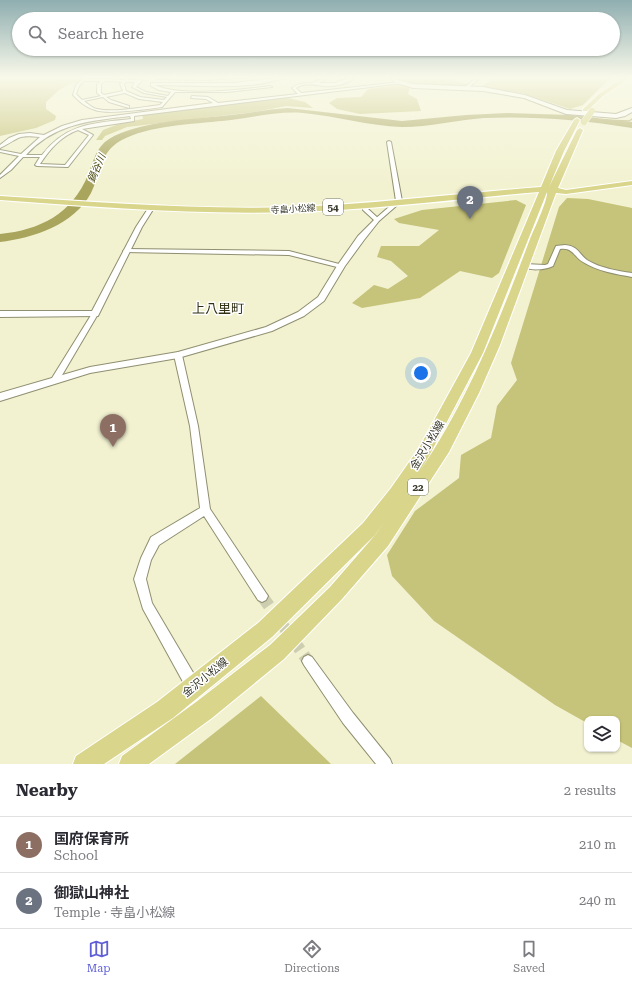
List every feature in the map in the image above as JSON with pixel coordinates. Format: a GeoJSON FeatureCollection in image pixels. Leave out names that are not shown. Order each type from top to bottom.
{"type":"FeatureCollection","features":[{"type":"Feature","properties":{"kind":"main road"},"geometry":{"type":"LineString","coordinates":[[574,113],[616,116],[627,113]]}},
{"type":"Feature","properties":{"kind":"main road","name":"金沢小松線"},"geometry":{"type":"LineString","coordinates":[[84,764],[165,710],[193,686],[265,630],[369,529],[397,493],[424,452],[478,353],[587,113]]}},
{"type":"Feature","properties":{"kind":"main road","name":"金沢小松線"},"geometry":{"type":"LineString","coordinates":[[584,116],[588,113]]}},
{"type":"Feature","properties":{"kind":"main road","name":"寺畠小松線"},"geometry":{"type":"LineString","coordinates":[[150,210],[259,210],[396,204],[632,183]]}},
{"type":"Feature","properties":{"kind":"main road","name":"金沢小松線"},"geometry":{"type":"LineString","coordinates":[[130,764],[204,710],[277,652],[336,593],[382,540],[444,448],[458,421],[494,345],[552,191]]}},
{"type":"Feature","properties":{"kind":"main road","name":"寺畠小松線"},"geometry":{"type":"LineString","coordinates":[[0,198],[52,204]]}},
{"type":"Feature","properties":{"kind":"main road","name":"寺畠小松線"},"geometry":{"type":"LineString","coordinates":[[0,203],[52,204],[150,210],[259,214],[365,209],[396,204]]}},
{"type":"Feature","properties":{"kind":"street"},"geometry":{"type":"LineString","coordinates":[[0,177],[10,170],[35,142],[66,125],[82,121],[143,113]]}},
{"type":"Feature","properties":{"kind":"street"},"geometry":{"type":"LineString","coordinates":[[79,129],[91,135],[66,166],[37,166],[43,156],[59,138],[79,129],[98,124],[133,120],[132,114]]}},
{"type":"Feature","properties":{"kind":"street"},"geometry":{"type":"LineString","coordinates":[[0,147],[12,137],[22,134],[44,136]]}},
{"type":"Feature","properties":{"kind":"street"},"geometry":{"type":"LineString","coordinates":[[0,397],[90,370],[178,355],[269,328],[301,314],[321,299],[341,266],[377,220],[396,204],[389,142]]}},
{"type":"Feature","properties":{"kind":"street"},"geometry":{"type":"LineString","coordinates":[[0,151],[23,156],[43,156]]}},
{"type":"Feature","properties":{"kind":"street"},"geometry":{"type":"LineString","coordinates":[[365,209],[377,220]]}},
{"type":"Feature","properties":{"kind":"street"},"geometry":{"type":"LineString","coordinates":[[55,380],[96,314],[126,251],[150,210]]}},
{"type":"Feature","properties":{"kind":"street"},"geometry":{"type":"LineString","coordinates":[[525,266],[546,267],[551,265],[558,247],[565,245],[576,250],[581,258],[588,263],[632,275]]}},
{"type":"Feature","properties":{"kind":"street"},"geometry":{"type":"LineString","coordinates":[[126,251],[289,253],[341,266]]}},
{"type":"Feature","properties":{"kind":"street"},"geometry":{"type":"LineString","coordinates":[[0,314],[96,314]]}},
{"type":"Feature","properties":{"kind":"street"},"geometry":{"type":"LineString","coordinates":[[178,355],[194,426],[205,510],[262,596]]}},
{"type":"Feature","properties":{"kind":"street"},"geometry":{"type":"LineString","coordinates":[[193,686],[147,605],[140,578],[146,558],[155,541],[205,510]]}},
{"type":"Feature","properties":{"kind":"street"},"geometry":{"type":"LineString","coordinates":[[308,661],[348,718],[385,764]]}},
{"type":"Feature","properties":{"kind":"shaded area"},"geometry":{"type":"Polygon","coordinates":[[[0,113],[51,113],[56,116],[55,120],[36,128],[0,136],[0,113]]]}},
{"type":"Feature","properties":{"kind":"shaded area"},"geometry":{"type":"Polygon","coordinates":[[[248,113],[127,127],[105,136],[102,140],[96,140],[103,130],[121,123],[143,119],[142,114],[248,113]]]}},
{"type":"Feature","properties":{"kind":"shaded area"},"geometry":{"type":"Polygon","coordinates":[[[354,113],[387,113],[360,114],[354,113]]]}},
{"type":"Feature","properties":{"kind":"shaded area"},"geometry":{"type":"Polygon","coordinates":[[[567,198],[588,199],[632,208],[632,748],[620,742],[620,716],[584,716],[584,721],[555,705],[434,621],[392,576],[387,555],[415,511],[459,478],[461,455],[491,438],[497,406],[517,380],[511,363],[559,207],[567,198]]]}},
{"type":"Feature","properties":{"kind":"shaded area"},"geometry":{"type":"Polygon","coordinates":[[[516,200],[526,205],[499,273],[492,278],[460,271],[420,298],[362,308],[352,303],[374,285],[388,289],[408,276],[391,261],[377,257],[381,246],[419,246],[439,230],[399,223],[394,219],[422,210],[516,200]]]}},
{"type":"Feature","properties":{"kind":"shaded area"},"geometry":{"type":"Polygon","coordinates":[[[261,696],[331,764],[175,764],[261,696]]]}},
{"type":"Feature","properties":{"kind":"waterway","name":"鍋谷川"},"geometry":{"type":"LineString","coordinates":[[0,238],[23,235],[46,226],[76,206],[86,192],[103,149],[112,141],[125,135],[160,126],[261,113]]}},
{"type":"Feature","properties":{"kind":"waterway","name":"鍋谷川"},"geometry":{"type":"LineString","coordinates":[[321,113],[374,122],[402,124],[466,117],[528,115],[591,119],[632,125]]}},
{"type":"Feature","properties":{"kind":"waterway","name":"鍋谷川"},"geometry":{"type":"LineString","coordinates":[[603,120],[629,121],[632,119]]}},
{"type":"Feature","properties":{"kind":"tunnel"},"geometry":{"type":"LineString","coordinates":[[262,596],[308,661]]}},
{"type":"Feature","properties":{"kind":"place","name":"御獄山神社"},"geometry":{"type":"Point","coordinates":[470,219]}},
{"type":"Feature","properties":{"kind":"place","name":"国府保育所"},"geometry":{"type":"Point","coordinates":[113,447]}},
{"type":"Feature","properties":{"kind":"district","name":"上八里町"},"geometry":{"type":"Point","coordinates":[218,308]}}]}
